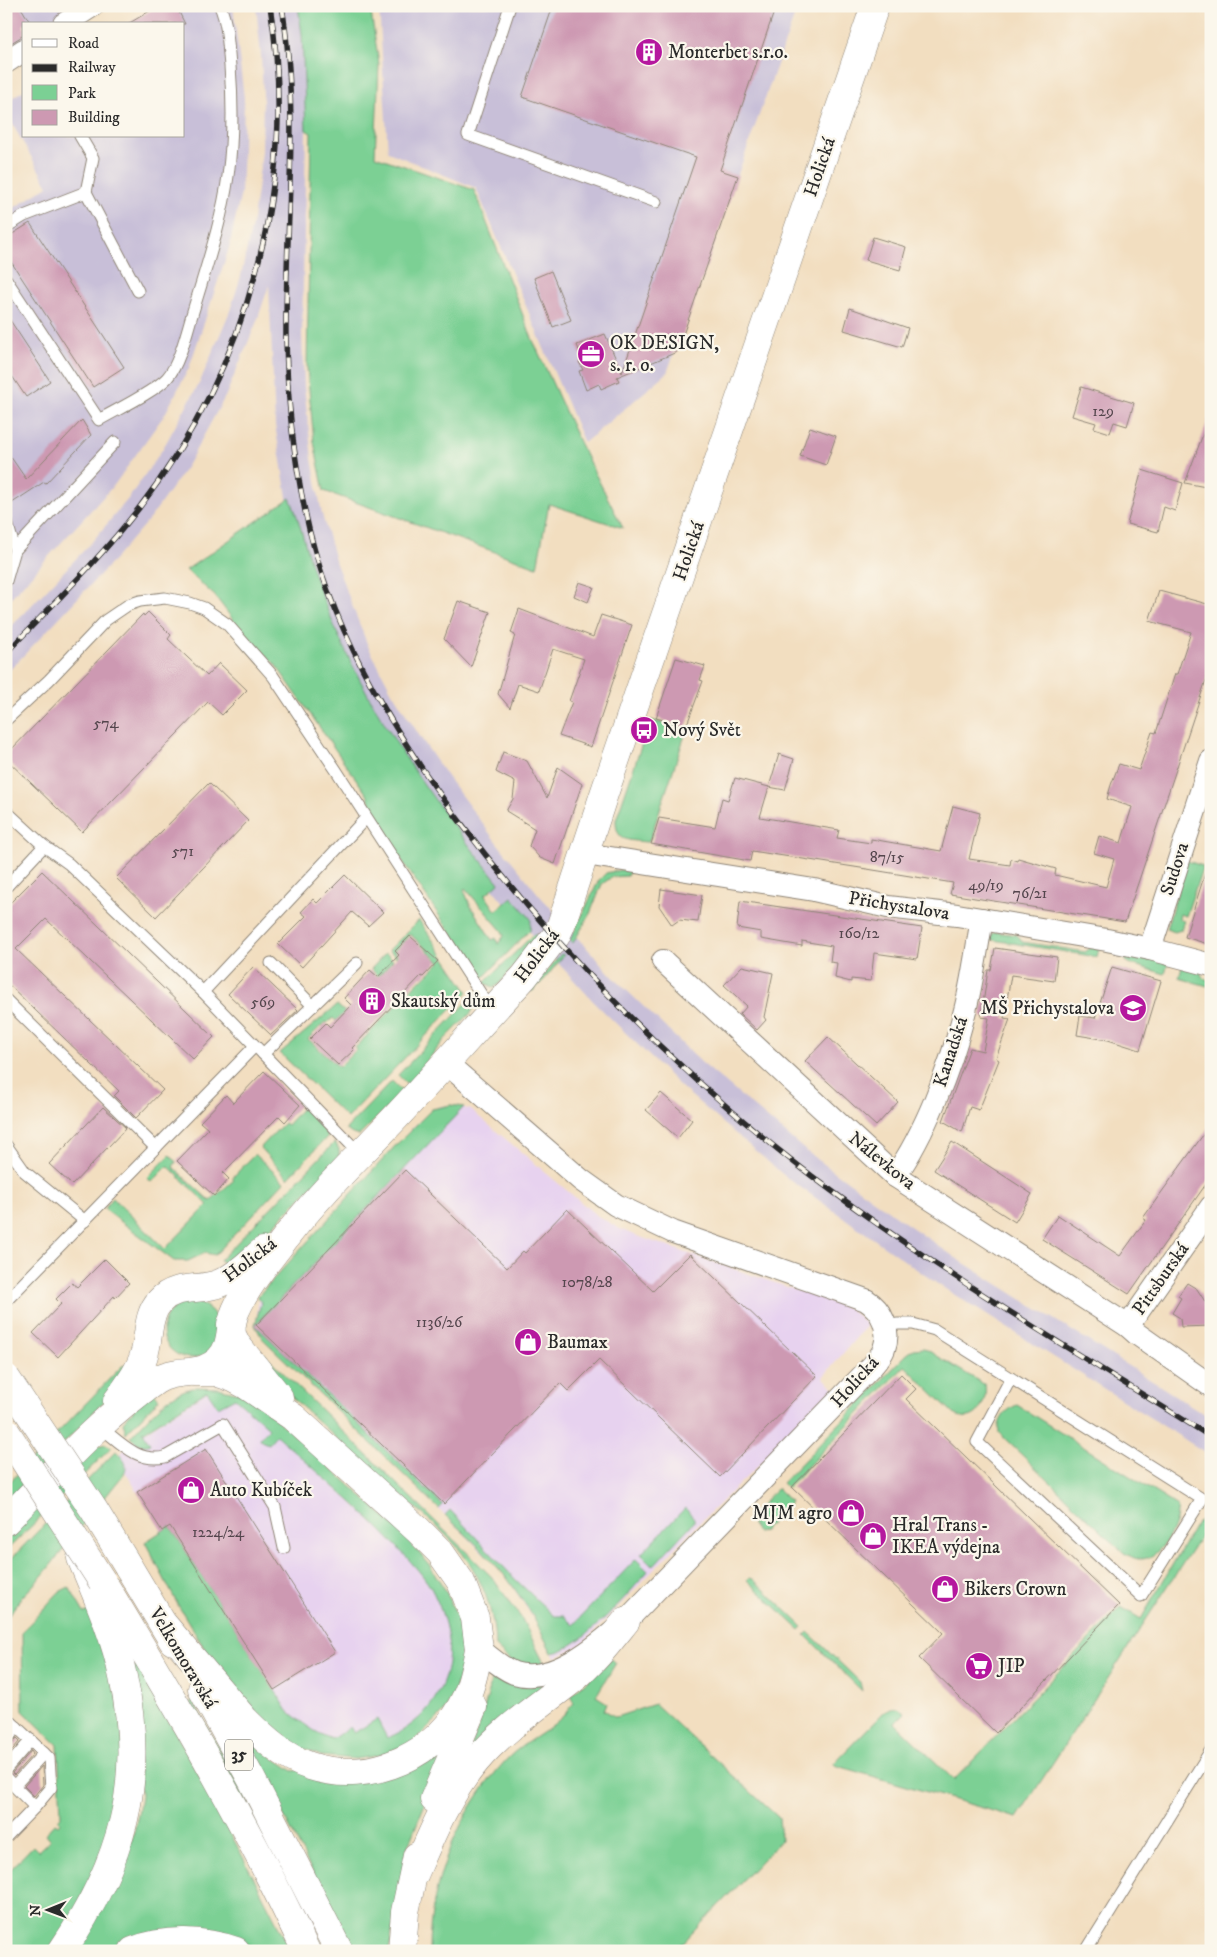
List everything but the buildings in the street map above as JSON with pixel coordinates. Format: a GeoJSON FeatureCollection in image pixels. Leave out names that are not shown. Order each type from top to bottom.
{"type":"FeatureCollection","features":[{"type":"Feature","properties":{"kind":"main road","name":"Holická"},"geometry":{"type":"LineString","coordinates":[[100,1424],[139,1368],[144,1356],[151,1315],[160,1301],[173,1292],[189,1288],[212,1286],[227,1279],[304,1215],[524,977],[556,936],[875,6]]}},
{"type":"Feature","properties":{"kind":"main road","name":"Holická"},"geometry":{"type":"LineString","coordinates":[[6,1521],[100,1424],[118,1409],[163,1376],[209,1367],[223,1356],[229,1345],[234,1316],[248,1289],[304,1215]]}},
{"type":"Feature","properties":{"kind":"main road","name":"Holická"},"geometry":{"type":"LineString","coordinates":[[189,1288],[206,1291],[223,1303],[230,1316],[232,1329]]}},
{"type":"Feature","properties":{"kind":"main road"},"geometry":{"type":"LineString","coordinates":[[232,1329],[232,1335],[237,1345],[293,1417]]}},
{"type":"Feature","properties":{"kind":"main road"},"geometry":{"type":"LineString","coordinates":[[148,1330],[151,1346],[158,1357],[172,1368],[190,1372],[216,1372],[234,1378],[293,1417],[390,1504],[444,1557],[457,1574],[468,1597],[477,1627],[479,1649],[480,1679],[477,1697],[425,1820],[406,1912],[402,1951]]}},
{"type":"Feature","properties":{"kind":"main road","name":"Velkomoravská"},"geometry":{"type":"LineString","coordinates":[[6,1378],[89,1502],[214,1711],[252,1780],[339,1951]]}},
{"type":"Feature","properties":{"kind":"main road","name":"Velkomoravská"},"geometry":{"type":"LineString","coordinates":[[6,1432],[68,1527],[98,1584],[174,1701],[237,1816],[306,1951]]}},
{"type":"Feature","properties":{"kind":"main road"},"geometry":{"type":"LineString","coordinates":[[62,1951],[88,1910],[105,1878],[125,1821],[130,1793],[132,1763],[124,1677],[98,1584]]}},
{"type":"Feature","properties":{"kind":"main road"},"geometry":{"type":"LineString","coordinates":[[414,1875],[428,1841],[451,1799],[476,1761],[520,1719],[573,1679],[590,1663],[626,1621]]}},
{"type":"Feature","properties":{"kind":"main road"},"geometry":{"type":"LineString","coordinates":[[164,1625],[257,1733],[291,1758],[309,1766],[328,1770],[374,1770],[391,1765],[422,1750],[435,1740],[455,1716],[465,1698],[472,1682],[479,1649]]}},
{"type":"Feature","properties":{"kind":"main road"},"geometry":{"type":"LineString","coordinates":[[133,1951],[158,1944],[179,1942],[212,1945],[236,1951]]}},
{"type":"Feature","properties":{"kind":"street"},"geometry":{"type":"LineString","coordinates":[[67,22],[92,6]]}},
{"type":"Feature","properties":{"kind":"street"},"geometry":{"type":"LineString","coordinates":[[6,62],[22,51]]}},
{"type":"Feature","properties":{"kind":"street","name":"Sudova"},"geometry":{"type":"LineString","coordinates":[[1150,949],[1211,761]]}},
{"type":"Feature","properties":{"kind":"street","name":"Přichystalova"},"geometry":{"type":"LineString","coordinates":[[585,854],[814,890],[888,907],[982,919],[1150,949],[1211,965]]}},
{"type":"Feature","properties":{"kind":"street","name":"Kanadská"},"geometry":{"type":"LineString","coordinates":[[894,1176],[910,1152],[939,1091],[963,1018],[982,919]]}},
{"type":"Feature","properties":{"kind":"street","name":"Nálevkova"},"geometry":{"type":"LineString","coordinates":[[663,961],[894,1176],[1128,1326],[1211,1386]]}},
{"type":"Feature","properties":{"kind":"street"},"geometry":{"type":"LineString","coordinates":[[445,1062],[580,1180],[610,1202],[673,1232],[866,1300],[878,1310],[885,1326]]}},
{"type":"Feature","properties":{"kind":"street","name":"Pittsburská"},"geometry":{"type":"LineString","coordinates":[[1128,1326],[1211,1207]]}},
{"type":"Feature","properties":{"kind":"street","name":"Holická"},"geometry":{"type":"LineString","coordinates":[[479,1649],[497,1663],[515,1673],[532,1674],[562,1667],[603,1640],[626,1621],[873,1365],[885,1348],[885,1326]]}},
{"type":"Feature","properties":{"kind":"lane"},"geometry":{"type":"LineString","coordinates":[[6,279],[99,420],[149,391],[167,378],[181,352],[221,217],[228,177],[233,108],[226,28],[220,6]]}},
{"type":"Feature","properties":{"kind":"lane"},"geometry":{"type":"LineString","coordinates":[[510,6],[468,135],[656,202]]}},
{"type":"Feature","properties":{"kind":"lane"},"geometry":{"type":"LineString","coordinates":[[81,138],[93,158],[86,192],[138,291]]}},
{"type":"Feature","properties":{"kind":"lane"},"geometry":{"type":"LineString","coordinates":[[6,227],[24,216],[86,192]]}},
{"type":"Feature","properties":{"kind":"lane"},"geometry":{"type":"LineString","coordinates":[[6,581],[15,550],[116,442]]}},
{"type":"Feature","properties":{"kind":"lane"},"geometry":{"type":"LineString","coordinates":[[6,519],[15,550]]}},
{"type":"Feature","properties":{"kind":"lane"},"geometry":{"type":"LineString","coordinates":[[6,720],[116,612],[128,605],[165,598],[204,608],[227,624],[272,676],[336,770],[492,1011]]}},
{"type":"Feature","properties":{"kind":"lane"},"geometry":{"type":"LineString","coordinates":[[6,811],[44,846],[69,864],[203,992],[361,1154]]}},
{"type":"Feature","properties":{"kind":"lane"},"geometry":{"type":"LineString","coordinates":[[203,992],[366,818]]}},
{"type":"Feature","properties":{"kind":"lane"},"geometry":{"type":"LineString","coordinates":[[6,887],[44,846]]}},
{"type":"Feature","properties":{"kind":"lane"},"geometry":{"type":"LineString","coordinates":[[271,963],[312,1006]]}},
{"type":"Feature","properties":{"kind":"lane"},"geometry":{"type":"LineString","coordinates":[[6,1301],[156,1148],[259,1050],[312,1006],[357,963]]}},
{"type":"Feature","properties":{"kind":"lane"},"geometry":{"type":"LineString","coordinates":[[6,1000],[156,1148]]}},
{"type":"Feature","properties":{"kind":"lane"},"geometry":{"type":"LineString","coordinates":[[6,1146],[25,1172],[85,1221]]}},
{"type":"Feature","properties":{"kind":"lane"},"geometry":{"type":"LineString","coordinates":[[6,1157],[19,1164]]}},
{"type":"Feature","properties":{"kind":"lane"},"geometry":{"type":"LineString","coordinates":[[885,1326],[907,1324],[930,1328],[1011,1378],[1206,1501],[1141,1596],[977,1442],[1011,1378]]}},
{"type":"Feature","properties":{"kind":"lane"},"geometry":{"type":"LineString","coordinates":[[100,1424],[139,1456],[157,1458],[166,1457],[223,1424],[275,1507],[284,1548]]}},
{"type":"Feature","properties":{"kind":"lane"},"geometry":{"type":"LineString","coordinates":[[6,1717],[49,1758],[50,1788],[35,1807],[6,1837]]}},
{"type":"Feature","properties":{"kind":"lane"},"geometry":{"type":"LineString","coordinates":[[6,1740],[16,1727]]}},
{"type":"Feature","properties":{"kind":"lane"},"geometry":{"type":"LineString","coordinates":[[6,1769],[31,1740]]}},
{"type":"Feature","properties":{"kind":"lane"},"geometry":{"type":"LineString","coordinates":[[1086,1951],[1211,1750]]}},
{"type":"Feature","properties":{"kind":"lane"},"geometry":{"type":"LineString","coordinates":[[35,1807],[10,1782],[44,1753]]}},
{"type":"Feature","properties":{"kind":"shaded area"},"geometry":{"type":"Polygon","coordinates":[[[6,6],[81,6],[61,22],[22,22],[22,50],[6,61],[6,6]]]}},
{"type":"Feature","properties":{"kind":"shaded area"},"geometry":{"type":"Polygon","coordinates":[[[158,6],[233,6],[244,98],[241,193],[229,248],[189,368],[165,414],[115,484],[6,603],[6,213],[48,186],[6,113],[6,102],[22,91],[22,138],[185,138],[185,22],[131,22],[158,6]]]}},
{"type":"Feature","properties":{"kind":"shaded area"},"geometry":{"type":"Polygon","coordinates":[[[256,6],[298,6],[302,34],[306,130],[302,335],[304,386],[312,459],[322,514],[336,564],[368,646],[392,692],[421,738],[448,778],[540,896],[615,979],[702,1063],[806,1151],[897,1217],[956,1258],[1211,1418],[1211,1456],[939,1285],[786,1177],[681,1087],[593,1001],[515,916],[468,859],[364,708],[291,521],[275,425],[269,285],[257,321],[226,395],[187,466],[151,517],[112,562],[6,674],[6,632],[91,543],[128,499],[162,450],[200,382],[230,311],[241,276],[253,220],[262,152],[263,94],[256,6]]]}},
{"type":"Feature","properties":{"kind":"shaded area"},"geometry":{"type":"Polygon","coordinates":[[[379,6],[798,6],[667,373],[584,443],[476,188],[388,152],[379,6]]]}},
{"type":"Feature","properties":{"kind":"shaded area"},"geometry":{"type":"Polygon","coordinates":[[[454,1105],[471,1110],[596,1215],[620,1229],[849,1308],[867,1325],[823,1377],[836,1390],[693,1529],[587,1639],[580,1645],[555,1658],[542,1631],[502,1571],[259,1333],[256,1325],[259,1295],[413,1127],[432,1109],[454,1105]]]}},
{"type":"Feature","properties":{"kind":"shaded area"},"geometry":{"type":"Polygon","coordinates":[[[208,1391],[234,1396],[398,1545],[432,1588],[447,1622],[450,1660],[446,1680],[438,1697],[427,1712],[396,1736],[378,1741],[332,1739],[320,1735],[288,1711],[170,1526],[162,1531],[116,1457],[145,1432],[208,1391]]]}},
{"type":"Feature","properties":{"kind":"green space"},"geometry":{"type":"Polygon","coordinates":[[[298,6],[370,6],[379,64],[375,156],[474,190],[531,336],[580,444],[623,528],[549,504],[537,567],[324,491],[314,442],[307,368],[311,133],[306,130],[302,34],[298,6]]]}},
{"type":"Feature","properties":{"kind":"green space"},"geometry":{"type":"Polygon","coordinates":[[[290,498],[329,614],[345,650],[378,713],[415,772],[499,883],[485,895],[496,911],[512,897],[531,919],[530,930],[482,979],[380,828],[374,817],[368,796],[275,664],[240,629],[215,596],[186,570],[290,498]],[[465,888],[464,890],[470,905],[492,940],[496,938],[498,944],[504,936],[502,931],[465,888]]]}},
{"type":"Feature","properties":{"kind":"green space"},"geometry":{"type":"Polygon","coordinates":[[[650,720],[687,729],[649,842],[646,842],[629,840],[621,836],[618,832],[616,820],[650,720]]]}},
{"type":"Feature","properties":{"kind":"green space"},"geometry":{"type":"Polygon","coordinates":[[[1187,861],[1203,866],[1186,916],[1180,914],[1179,919],[1184,921],[1181,930],[1175,932],[1166,929],[1187,861]]]}},
{"type":"Feature","properties":{"kind":"green space"},"geometry":{"type":"Polygon","coordinates":[[[620,870],[630,871],[627,876],[612,877],[602,884],[589,916],[573,943],[570,940],[599,880],[606,873],[620,870]]]}},
{"type":"Feature","properties":{"kind":"green space"},"geometry":{"type":"Polygon","coordinates":[[[419,920],[468,992],[347,1118],[280,1053],[337,1005],[345,1012],[336,1021],[333,1018],[327,1023],[325,1022],[308,1039],[339,1067],[421,979],[440,962],[410,934],[394,951],[397,955],[396,957],[389,950],[419,920]]]}},
{"type":"Feature","properties":{"kind":"green space"},"geometry":{"type":"Polygon","coordinates":[[[995,932],[1017,935],[1022,942],[1085,952],[1092,947],[1099,948],[1097,957],[987,939],[995,932]]]}},
{"type":"Feature","properties":{"kind":"green space"},"geometry":{"type":"Polygon","coordinates":[[[534,934],[540,937],[498,985],[493,987],[484,983],[534,934]]]}},
{"type":"Feature","properties":{"kind":"green space"},"geometry":{"type":"Polygon","coordinates":[[[386,953],[393,960],[378,976],[371,969],[386,953]]]}},
{"type":"Feature","properties":{"kind":"green space"},"geometry":{"type":"Polygon","coordinates":[[[561,954],[564,955],[544,980],[533,991],[530,991],[561,954]]]}},
{"type":"Feature","properties":{"kind":"green space"},"geometry":{"type":"Polygon","coordinates":[[[1125,954],[1168,963],[1165,974],[1131,964],[1126,961],[1125,954]]]}},
{"type":"Feature","properties":{"kind":"green space"},"geometry":{"type":"Polygon","coordinates":[[[1182,967],[1200,972],[1203,978],[1211,981],[1211,987],[1179,978],[1182,967]]]}},
{"type":"Feature","properties":{"kind":"green space"},"geometry":{"type":"Polygon","coordinates":[[[471,998],[473,1003],[472,1012],[445,1039],[408,1085],[398,1075],[471,998]]]}},
{"type":"Feature","properties":{"kind":"green space"},"geometry":{"type":"Polygon","coordinates":[[[392,1081],[403,1092],[360,1135],[354,1135],[346,1129],[392,1081]]]}},
{"type":"Feature","properties":{"kind":"green space"},"geometry":{"type":"Polygon","coordinates":[[[451,1105],[464,1107],[255,1325],[261,1303],[258,1296],[397,1144],[432,1109],[451,1105]]]}},
{"type":"Feature","properties":{"kind":"green space"},"geometry":{"type":"Polygon","coordinates":[[[304,1106],[328,1136],[288,1178],[260,1148],[284,1123],[287,1125],[304,1106]]]}},
{"type":"Feature","properties":{"kind":"green space"},"geometry":{"type":"Polygon","coordinates":[[[335,1142],[339,1149],[339,1158],[231,1270],[220,1260],[335,1142]]]}},
{"type":"Feature","properties":{"kind":"green space"},"geometry":{"type":"Polygon","coordinates":[[[255,1154],[284,1182],[215,1255],[205,1253],[188,1261],[174,1261],[104,1209],[113,1198],[165,1249],[208,1205],[168,1166],[152,1182],[147,1178],[170,1155],[176,1162],[173,1167],[210,1201],[234,1180],[232,1178],[255,1154]]]}},
{"type":"Feature","properties":{"kind":"green space"},"geometry":{"type":"Polygon","coordinates":[[[191,1302],[202,1304],[211,1310],[217,1319],[219,1330],[217,1341],[211,1350],[202,1356],[191,1358],[180,1356],[171,1350],[165,1341],[163,1330],[165,1319],[171,1310],[180,1304],[191,1302]]]}},
{"type":"Feature","properties":{"kind":"green space"},"geometry":{"type":"Polygon","coordinates":[[[255,1325],[443,1505],[439,1509],[262,1338],[255,1325]]]}},
{"type":"Feature","properties":{"kind":"green space"},"geometry":{"type":"Polygon","coordinates":[[[924,1348],[985,1385],[982,1406],[974,1415],[961,1417],[954,1414],[905,1366],[787,1488],[782,1483],[906,1355],[914,1349],[924,1348]]]}},
{"type":"Feature","properties":{"kind":"green space"},"geometry":{"type":"Polygon","coordinates":[[[262,1352],[491,1576],[522,1619],[545,1665],[517,1667],[495,1647],[493,1625],[485,1594],[481,1583],[463,1554],[436,1526],[273,1379],[255,1359],[262,1352]]]}},
{"type":"Feature","properties":{"kind":"green space"},"geometry":{"type":"Polygon","coordinates":[[[128,1365],[122,1383],[6,1503],[6,1486],[122,1366],[128,1365]]]}},
{"type":"Feature","properties":{"kind":"green space"},"geometry":{"type":"Polygon","coordinates":[[[197,1387],[218,1388],[251,1396],[400,1531],[428,1563],[446,1591],[457,1617],[462,1643],[461,1667],[455,1692],[444,1712],[415,1741],[381,1755],[355,1759],[321,1756],[282,1739],[231,1688],[206,1651],[178,1605],[145,1542],[170,1526],[288,1711],[298,1720],[326,1737],[332,1739],[350,1727],[354,1733],[377,1719],[387,1738],[412,1724],[426,1711],[441,1687],[446,1675],[449,1650],[445,1624],[437,1600],[427,1582],[415,1567],[383,1532],[276,1435],[268,1444],[261,1441],[260,1438],[269,1428],[235,1398],[218,1407],[207,1391],[143,1432],[150,1444],[142,1445],[130,1437],[168,1400],[177,1394],[197,1387]]]}},
{"type":"Feature","properties":{"kind":"green space"},"geometry":{"type":"Polygon","coordinates":[[[152,1390],[159,1399],[126,1433],[123,1422],[152,1390]]]}},
{"type":"Feature","properties":{"kind":"green space"},"geometry":{"type":"Polygon","coordinates":[[[1017,1405],[1177,1506],[1177,1514],[1172,1531],[1161,1548],[1147,1558],[1137,1559],[1124,1553],[999,1433],[999,1424],[1003,1416],[1017,1405]]]}},
{"type":"Feature","properties":{"kind":"green space"},"geometry":{"type":"Polygon","coordinates":[[[105,1444],[112,1447],[6,1551],[6,1540],[95,1447],[105,1444]]]}},
{"type":"Feature","properties":{"kind":"green space"},"geometry":{"type":"Polygon","coordinates":[[[116,1451],[126,1465],[123,1475],[42,1576],[21,1598],[6,1619],[6,1564],[116,1451]]]}},
{"type":"Feature","properties":{"kind":"green space"},"geometry":{"type":"Polygon","coordinates":[[[777,1488],[791,1502],[764,1531],[757,1532],[752,1525],[751,1516],[777,1488]]]}},
{"type":"Feature","properties":{"kind":"green space"},"geometry":{"type":"Polygon","coordinates":[[[685,1508],[694,1518],[694,1522],[653,1566],[641,1554],[685,1508]]]}},
{"type":"Feature","properties":{"kind":"green space"},"geometry":{"type":"Polygon","coordinates":[[[450,1510],[516,1580],[554,1616],[564,1616],[573,1625],[636,1559],[648,1571],[617,1606],[589,1632],[563,1650],[552,1653],[530,1611],[507,1578],[481,1549],[445,1515],[450,1510]]]}},
{"type":"Feature","properties":{"kind":"green space"},"geometry":{"type":"Polygon","coordinates":[[[1203,1517],[1211,1518],[1211,1520],[1017,1818],[834,1765],[883,1713],[888,1709],[897,1708],[905,1713],[895,1723],[954,1780],[1121,1607],[1141,1619],[1196,1524],[1203,1517]]]}},
{"type":"Feature","properties":{"kind":"green space"},"geometry":{"type":"Polygon","coordinates":[[[749,1578],[753,1579],[803,1627],[800,1630],[747,1580],[749,1578]]]}},
{"type":"Feature","properties":{"kind":"green space"},"geometry":{"type":"Polygon","coordinates":[[[69,1587],[84,1613],[90,1611],[118,1702],[123,1744],[114,1825],[72,1919],[48,1951],[6,1951],[6,1874],[33,1846],[38,1851],[50,1840],[45,1834],[55,1823],[58,1825],[60,1823],[58,1819],[61,1816],[58,1745],[23,1711],[22,1632],[59,1592],[69,1587]]]}},
{"type":"Feature","properties":{"kind":"green space"},"geometry":{"type":"Polygon","coordinates":[[[808,1632],[860,1682],[862,1691],[805,1635],[808,1632]]]}},
{"type":"Feature","properties":{"kind":"green space"},"geometry":{"type":"Polygon","coordinates":[[[612,1659],[616,1663],[596,1696],[607,1703],[604,1710],[616,1717],[655,1704],[779,1818],[781,1840],[675,1951],[429,1951],[430,1925],[441,1873],[462,1823],[475,1800],[508,1758],[564,1715],[574,1703],[570,1696],[612,1659]]]}},
{"type":"Feature","properties":{"kind":"green space"},"geometry":{"type":"Polygon","coordinates":[[[132,1661],[135,1661],[196,1769],[291,1951],[259,1951],[247,1944],[128,1941],[109,1951],[76,1951],[99,1914],[118,1877],[132,1839],[137,1818],[141,1796],[132,1661]]]}},
{"type":"Feature","properties":{"kind":"green space"},"geometry":{"type":"Polygon","coordinates":[[[493,1673],[538,1681],[553,1688],[465,1761],[488,1696],[493,1673]]]}},
{"type":"Feature","properties":{"kind":"green space"},"geometry":{"type":"Polygon","coordinates":[[[193,1701],[253,1809],[325,1951],[320,1951],[280,1871],[190,1703],[193,1701]]]}},
{"type":"Feature","properties":{"kind":"green space"},"geometry":{"type":"Polygon","coordinates":[[[244,1738],[293,1771],[444,1750],[445,1754],[406,1851],[389,1951],[353,1951],[244,1738]]]}},
{"type":"Feature","properties":{"kind":"railway"},"geometry":{"type":"LineString","coordinates":[[6,653],[91,564],[139,508],[177,453],[210,395],[236,334],[256,270],[270,205],[277,139],[277,73],[270,6]]}},
{"type":"Feature","properties":{"kind":"railway"},"geometry":{"type":"LineString","coordinates":[[282,6],[287,47],[291,130],[286,338],[289,403],[297,468],[315,552],[329,593],[363,671],[407,745],[455,815],[492,863],[572,956],[657,1043],[748,1125],[845,1200],[947,1271],[1211,1437]]}},
{"type":"Feature","properties":{"kind":"place","name":"Monterbet s.r.o."},"geometry":{"type":"Point","coordinates":[649,52]}},
{"type":"Feature","properties":{"kind":"place","name":"OK DESIGN, s. r. o."},"geometry":{"type":"Point","coordinates":[591,354]}},
{"type":"Feature","properties":{"kind":"place","name":"Nový Svět"},"geometry":{"type":"Point","coordinates":[644,730]}},
{"type":"Feature","properties":{"kind":"place","name":"Skautský dům"},"geometry":{"type":"Point","coordinates":[372,1001]}},
{"type":"Feature","properties":{"kind":"place","name":"MŠ Přichystalova"},"geometry":{"type":"Point","coordinates":[1133,1008]}},
{"type":"Feature","properties":{"kind":"place","name":"Baumax"},"geometry":{"type":"Point","coordinates":[528,1342]}},
{"type":"Feature","properties":{"kind":"place","name":"Auto Kubíček"},"geometry":{"type":"Point","coordinates":[191,1490]}},
{"type":"Feature","properties":{"kind":"place","name":"MJM agro"},"geometry":{"type":"Point","coordinates":[851,1513]}},
{"type":"Feature","properties":{"kind":"place","name":"Hral Trans - IKEA výdejna"},"geometry":{"type":"Point","coordinates":[873,1536]}},
{"type":"Feature","properties":{"kind":"place","name":"Bikers Crown"},"geometry":{"type":"Point","coordinates":[945,1589]}},
{"type":"Feature","properties":{"kind":"place","name":"JIP"},"geometry":{"type":"Point","coordinates":[979,1666]}}]}
